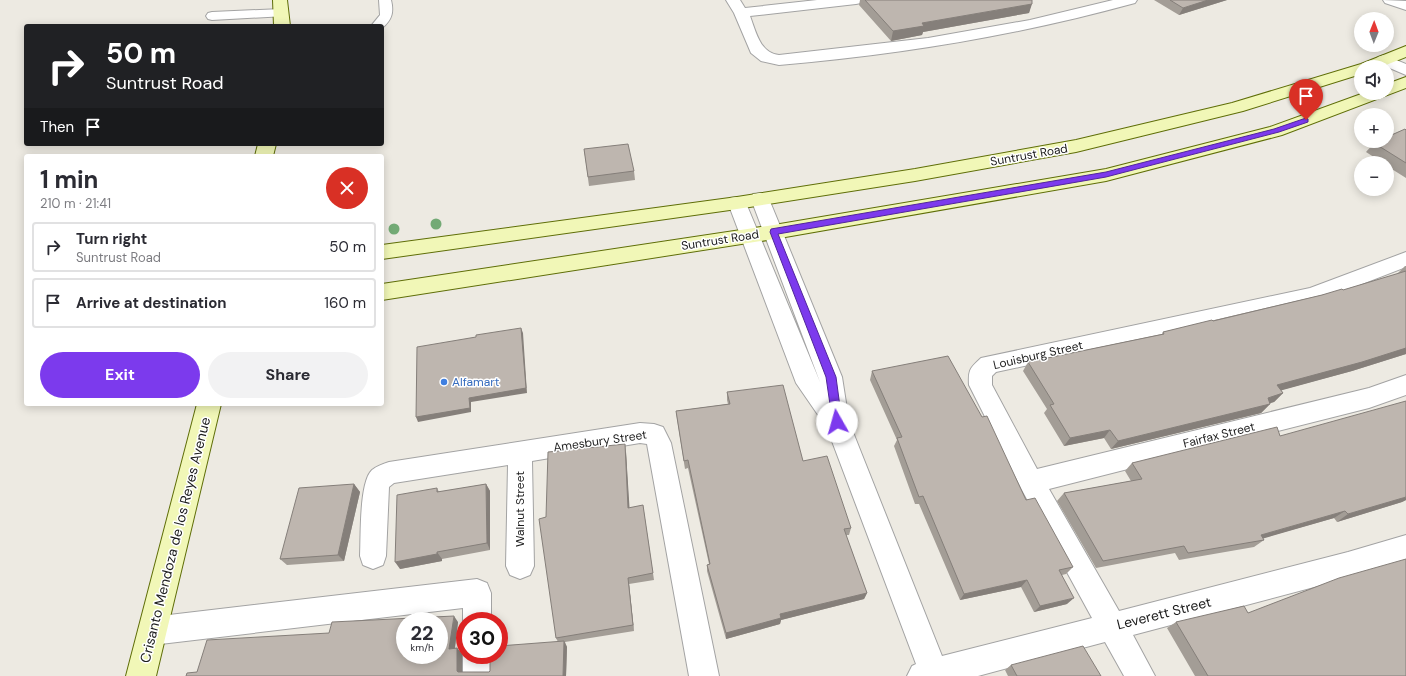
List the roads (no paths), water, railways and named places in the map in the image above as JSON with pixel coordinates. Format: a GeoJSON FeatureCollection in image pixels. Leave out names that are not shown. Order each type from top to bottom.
{"type":"FeatureCollection","features":[{"type":"Feature","properties":{"kind":"street"},"geometry":{"type":"LineString","coordinates":[[733,0],[741,14],[756,50],[760,55],[768,59],[779,60],[924,44],[1067,16],[1130,0]]}},
{"type":"Feature","properties":{"kind":"street"},"geometry":{"type":"LineString","coordinates":[[741,14],[856,0]]}},
{"type":"Feature","properties":{"kind":"street"},"geometry":{"type":"LineString","coordinates":[[1390,0],[1406,6]]}},
{"type":"Feature","properties":{"kind":"street"},"geometry":{"type":"LineString","coordinates":[[1384,60],[1406,51]]}},
{"type":"Feature","properties":{"kind":"street"},"geometry":{"type":"LineString","coordinates":[[1394,65],[1406,70]]}},
{"type":"Feature","properties":{"kind":"street","name":"Suntrust Road"},"geometry":{"type":"LineString","coordinates":[[384,252],[737,203],[915,175],[1076,146],[1238,107],[1354,71]]}},
{"type":"Feature","properties":{"kind":"street","name":"Suntrust Road"},"geometry":{"type":"LineString","coordinates":[[384,292],[774,232],[1106,175],[1276,131],[1361,100]]}},
{"type":"Feature","properties":{"kind":"street"},"geometry":{"type":"LineString","coordinates":[[760,199],[831,377],[837,422],[930,675]]}},
{"type":"Feature","properties":{"kind":"street"},"geometry":{"type":"LineString","coordinates":[[737,203],[808,383],[837,422]]}},
{"type":"Feature","properties":{"kind":"street","name":"Louisburg Street"},"geometry":{"type":"LineString","coordinates":[[1140,676],[1031,482],[981,385],[980,373],[989,364],[1244,311],[1313,295],[1406,259]]}},
{"type":"Feature","properties":{"kind":"street","name":"Fairfax Street"},"geometry":{"type":"LineString","coordinates":[[1031,482],[1369,398],[1406,384]]}},
{"type":"Feature","properties":{"kind":"street","name":"Crisanto Mendoza de los Reyes Avenue"},"geometry":{"type":"LineString","coordinates":[[141,676],[208,406]]}},
{"type":"Feature","properties":{"kind":"street","name":"Amesbury Street"},"geometry":{"type":"LineString","coordinates":[[372,556],[376,488],[380,479],[389,473],[640,433],[654,434],[659,443],[704,676]]}},
{"type":"Feature","properties":{"kind":"street","name":"Walnut Street"},"geometry":{"type":"LineString","coordinates":[[520,453],[520,566]]}},
{"type":"Feature","properties":{"kind":"street","name":"Leverett Street"},"geometry":{"type":"LineString","coordinates":[[930,675],[1111,626],[1348,566],[1406,548]]}},
{"type":"Feature","properties":{"kind":"street"},"geometry":{"type":"LineString","coordinates":[[152,631],[477,593],[478,612]]}},
{"type":"Feature","properties":{"kind":"street"},"geometry":{"type":"LineString","coordinates":[[478,664],[478,676]]}},
{"type":"Feature","properties":{"kind":"lane"},"geometry":{"type":"LineString","coordinates":[[379,24],[385,19],[387,14],[388,9],[385,0]]}},
{"type":"Feature","properties":{"kind":"lane"},"geometry":{"type":"LineString","coordinates":[[212,16],[281,13]]}},
{"type":"Feature","properties":{"kind":"place","name":"Alfamart"},"geometry":{"type":"Point","coordinates":[444,382]}}]}
